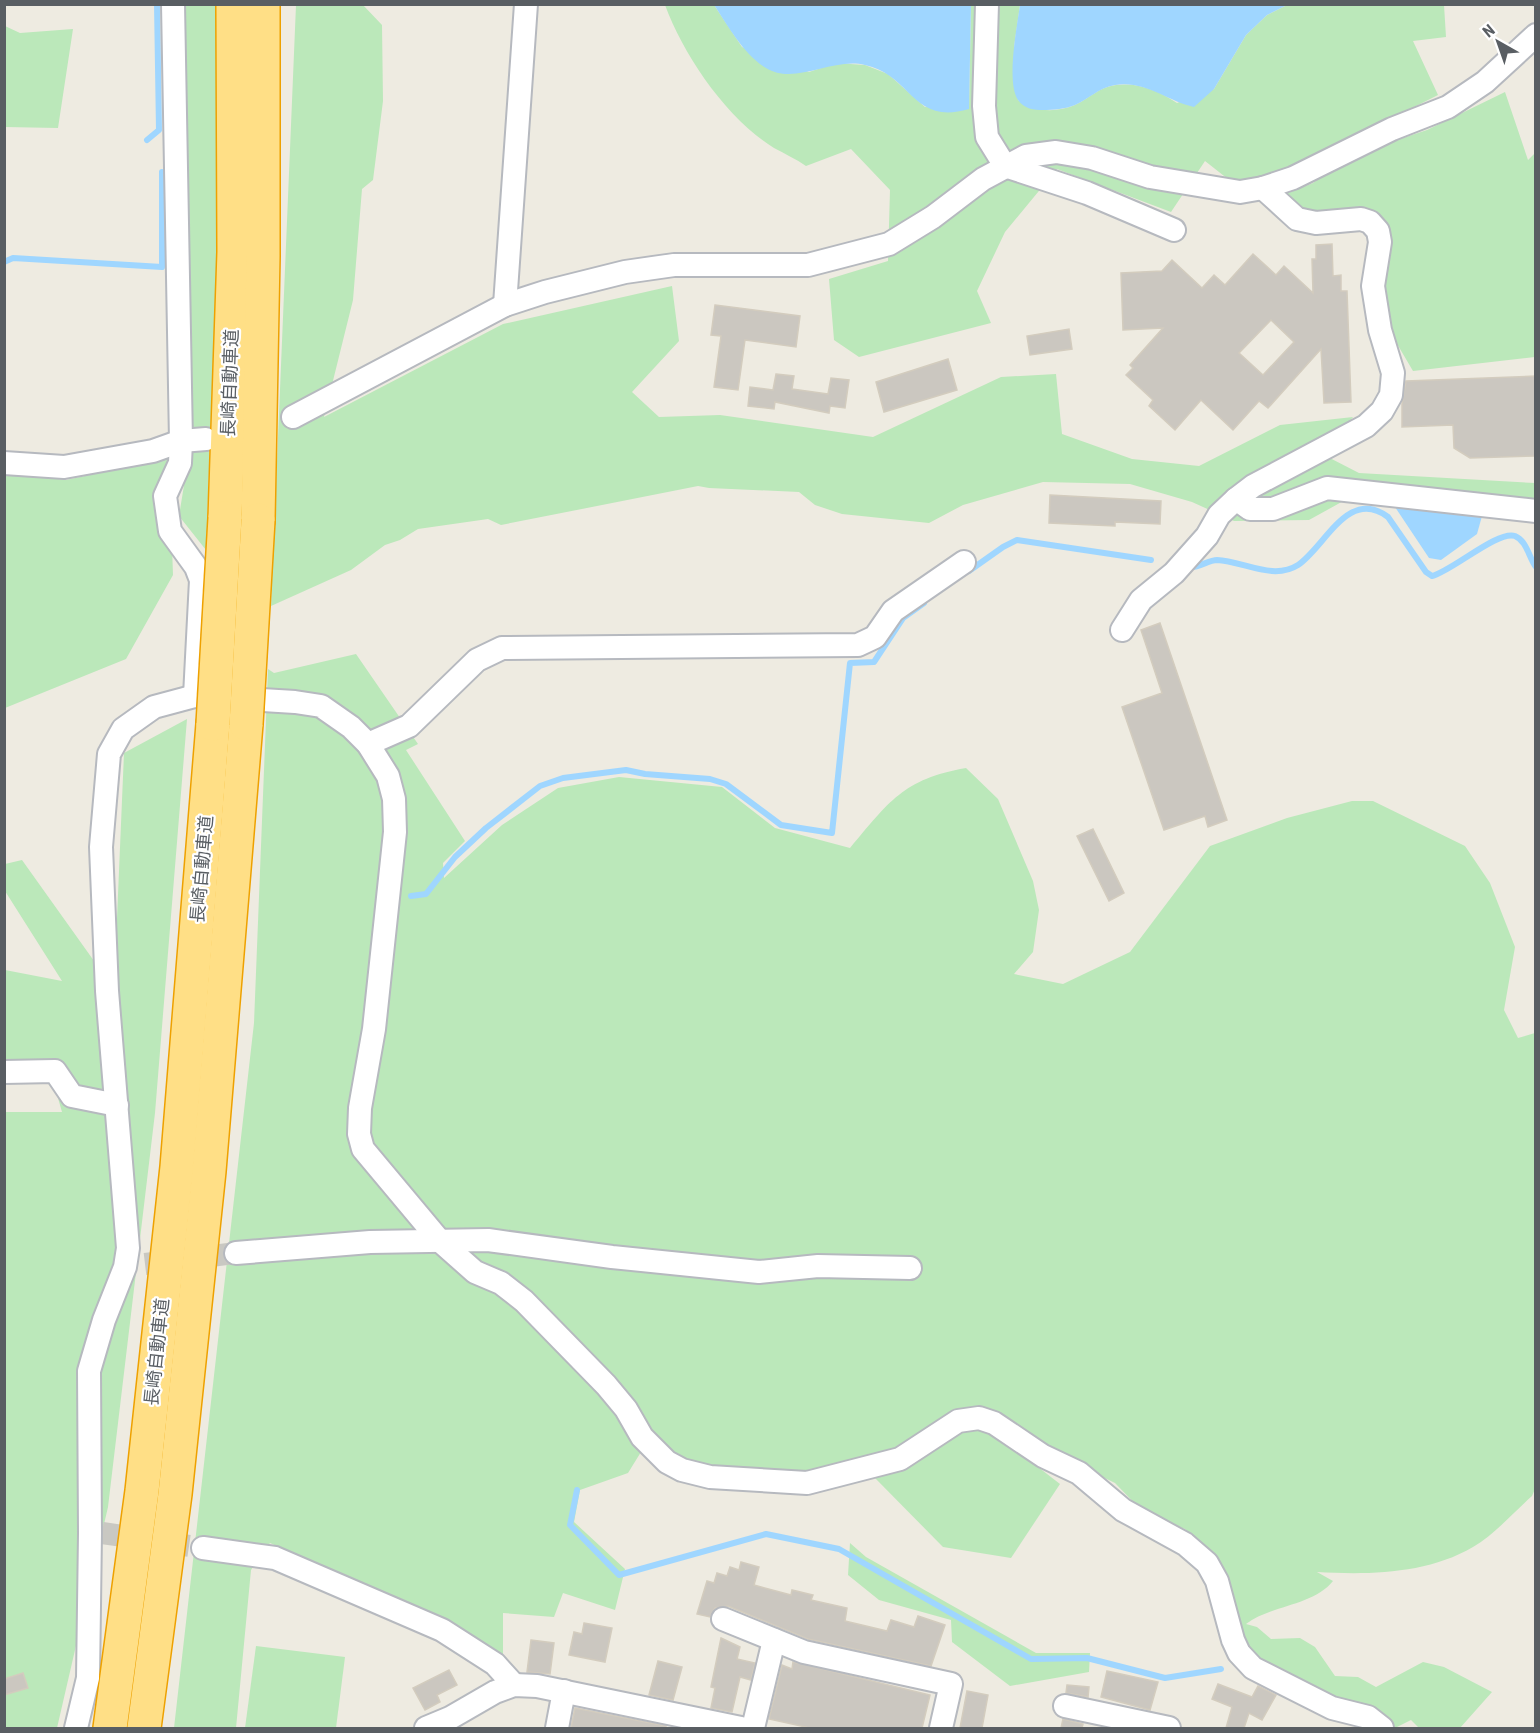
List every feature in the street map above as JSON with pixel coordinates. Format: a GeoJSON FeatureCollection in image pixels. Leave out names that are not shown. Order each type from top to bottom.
{"type":"FeatureCollection","features":[{"type":"Feature","properties":{"kind":"highway","name":"長崎自動車道"},"geometry":{"type":"LineString","coordinates":[[110,1728],[142,1491],[177,1167],[213,724],[225,518],[234,252],[233,4]]}},
{"type":"Feature","properties":{"kind":"highway","name":"長崎自動車道"},"geometry":{"type":"LineString","coordinates":[[144,1728],[176,1483],[209,1171],[246,724],[258,520],[263,256],[263,4]]}},
{"type":"Feature","properties":{"kind":"street"},"geometry":{"type":"LineString","coordinates":[[172,4],[181,441],[180,463],[165,496],[170,531],[196,567],[201,580],[195,696]]}},
{"type":"Feature","properties":{"kind":"street"},"geometry":{"type":"LineString","coordinates":[[504,305],[526,4]]}},
{"type":"Feature","properties":{"kind":"street"},"geometry":{"type":"LineString","coordinates":[[987,4],[984,106],[987,137],[1005,166],[1087,193],[1174,230]]}},
{"type":"Feature","properties":{"kind":"street"},"geometry":{"type":"LineString","coordinates":[[293,417],[504,305],[625,272],[674,265],[808,265],[889,244],[1005,166],[1026,156],[1056,152],[1092,158],[1162,179],[1240,192],[1263,188],[1293,178],[1392,129],[1448,107],[1485,82],[1536,35]]}},
{"type":"Feature","properties":{"kind":"street"},"geometry":{"type":"LineString","coordinates":[[1122,630],[1141,600],[1174,573],[1207,536],[1219,515],[1236,500],[1253,486],[1366,426],[1382,411],[1390,395],[1393,373],[1380,330],[1373,286],[1380,242],[1378,231],[1370,222],[1361,219],[1317,223],[1297,219],[1263,188]]}},
{"type":"Feature","properties":{"kind":"street"},"geometry":{"type":"LineString","coordinates":[[4,463],[64,467],[153,451],[181,441],[206,439]]}},
{"type":"Feature","properties":{"kind":"street"},"geometry":{"type":"LineString","coordinates":[[1236,500],[1250,509],[1273,509],[1327,488],[1536,510]]}},
{"type":"Feature","properties":{"kind":"street"},"geometry":{"type":"LineString","coordinates":[[368,744],[409,726],[477,660],[502,648],[858,645],[874,637],[894,611],[964,562]]}},
{"type":"Feature","properties":{"kind":"street"},"geometry":{"type":"LineString","coordinates":[[76,1728],[88,1678],[96,1533],[89,1371],[104,1320],[135,1265],[128,1248],[107,991],[101,848],[109,754],[123,729],[154,708],[195,696],[295,702],[321,706],[351,727],[368,744],[388,776],[394,799],[395,832],[374,1029],[360,1108],[359,1134],[363,1149],[375,1167],[440,1241],[475,1272],[501,1283],[524,1301],[606,1385],[626,1409],[642,1437],[667,1462],[682,1470],[710,1477],[807,1483],[900,1459],[958,1421],[979,1418],[994,1423],[1043,1456],[1079,1473],[1123,1510],[1185,1544],[1207,1563],[1217,1581],[1233,1640],[1239,1653],[1253,1668],[1332,1708],[1368,1717],[1382,1728]]}},
{"type":"Feature","properties":{"kind":"street"},"geometry":{"type":"LineString","coordinates":[[4,1072],[55,1071],[72,1096],[117,1105]]}},
{"type":"Feature","properties":{"kind":"street"},"geometry":{"type":"LineString","coordinates":[[236,1253],[287,1247],[337,1247],[370,1242],[488,1240],[612,1257],[759,1272],[818,1266],[910,1268]]}},
{"type":"Feature","properties":{"kind":"street"},"geometry":{"type":"LineString","coordinates":[[203,1548],[275,1558],[442,1630],[495,1664],[514,1685]]}},
{"type":"Feature","properties":{"kind":"street"},"geometry":{"type":"LineString","coordinates":[[723,1619],[804,1652],[951,1684],[941,1728]]}},
{"type":"Feature","properties":{"kind":"street"},"geometry":{"type":"LineString","coordinates":[[753,1728],[774,1640]]}},
{"type":"Feature","properties":{"kind":"street"},"geometry":{"type":"LineString","coordinates":[[426,1728],[514,1685],[564,1691],[729,1727]]}},
{"type":"Feature","properties":{"kind":"street"},"geometry":{"type":"LineString","coordinates":[[557,1728],[564,1691]]}},
{"type":"Feature","properties":{"kind":"street"},"geometry":{"type":"LineString","coordinates":[[1065,1706],[1106,1722],[1169,1728]]}},
{"type":"Feature","properties":{"kind":"green space"},"geometry":{"type":"Polygon","coordinates":[[[181,5],[220,5],[222,123],[206,550],[179,516],[192,436],[181,5]]]}},
{"type":"Feature","properties":{"kind":"green space"},"geometry":{"type":"Polygon","coordinates":[[[296,5],[363,5],[382,25],[383,101],[373,180],[362,189],[353,300],[324,417],[503,324],[672,286],[679,341],[632,392],[659,417],[720,415],[873,437],[1001,377],[1056,374],[1062,434],[1132,459],[1199,466],[1280,425],[1353,417],[1322,454],[1359,473],[1535,483],[1535,511],[1347,499],[1309,520],[1234,521],[1192,502],[1130,484],[1043,482],[963,505],[929,523],[842,514],[815,505],[799,492],[698,486],[501,525],[488,519],[418,529],[400,540],[385,545],[351,570],[271,606],[296,5]]]}},
{"type":"Feature","properties":{"kind":"green space"},"geometry":{"type":"Polygon","coordinates":[[[665,5],[714,5],[742,47],[809,72],[836,63],[865,65],[888,74],[925,107],[969,108],[971,5],[1020,5],[1014,47],[1018,100],[1031,107],[1045,110],[1068,108],[1105,88],[1124,84],[1148,88],[1177,103],[1214,89],[1246,35],[1267,15],[1287,5],[1444,5],[1446,37],[1413,41],[1438,95],[1285,172],[1233,183],[1205,161],[1171,212],[1057,169],[1005,232],[977,291],[991,323],[859,357],[834,340],[829,279],[888,261],[890,190],[851,149],[806,166],[756,135],[723,103],[695,65],[665,5]]]}},
{"type":"Feature","properties":{"kind":"green space"},"geometry":{"type":"Polygon","coordinates":[[[5,26],[20,33],[73,29],[58,128],[5,127],[5,26]]]}},
{"type":"Feature","properties":{"kind":"green space"},"geometry":{"type":"Polygon","coordinates":[[[1505,92],[1528,160],[1535,153],[1535,357],[1413,371],[1393,337],[1384,275],[1390,229],[1376,213],[1300,212],[1283,195],[1313,183],[1333,168],[1388,143],[1427,130],[1505,92]]]}},
{"type":"Feature","properties":{"kind":"green space"},"geometry":{"type":"Polygon","coordinates":[[[169,458],[173,575],[126,659],[5,708],[5,473],[66,480],[169,458]]]}},
{"type":"Feature","properties":{"kind":"green space"},"geometry":{"type":"Polygon","coordinates":[[[356,654],[418,744],[406,750],[465,841],[443,863],[444,878],[502,825],[558,788],[619,777],[722,787],[775,828],[850,848],[887,805],[912,786],[945,773],[966,768],[998,799],[1033,881],[1039,910],[1033,952],[1014,974],[1063,984],[1130,952],[1210,846],[1287,818],[1352,801],[1373,801],[1465,846],[1490,883],[1515,947],[1504,1010],[1518,1038],[1535,1033],[1535,1489],[1532,1496],[1489,1536],[1455,1556],[1437,1563],[1397,1571],[1317,1572],[1333,1581],[1325,1589],[1303,1601],[1267,1613],[1246,1624],[1257,1627],[1271,1639],[1300,1638],[1315,1647],[1335,1676],[1358,1677],[1376,1687],[1423,1662],[1444,1667],[1492,1692],[1460,1728],[1419,1728],[1411,1720],[1395,1728],[1365,1707],[1331,1700],[1250,1657],[1220,1565],[1185,1529],[1145,1514],[1115,1483],[1057,1455],[985,1412],[895,1452],[791,1476],[723,1472],[678,1460],[649,1439],[628,1473],[580,1490],[574,1522],[625,1569],[615,1610],[563,1593],[554,1617],[503,1613],[503,1659],[333,1571],[270,1543],[251,1570],[236,1728],[174,1728],[254,1023],[268,669],[274,673],[356,654]]]}},
{"type":"Feature","properties":{"kind":"green space"},"geometry":{"type":"Polygon","coordinates":[[[187,719],[155,1113],[108,1507],[57,1728],[5,1728],[5,1112],[62,1112],[48,1063],[5,1062],[5,970],[62,981],[5,891],[5,864],[22,860],[114,989],[124,753],[187,719]]]}},
{"type":"Feature","properties":{"kind":"green space"},"geometry":{"type":"Polygon","coordinates":[[[964,1426],[990,1430],[1060,1484],[1011,1558],[943,1547],[874,1477],[964,1426]]]}},
{"type":"Feature","properties":{"kind":"green space"},"geometry":{"type":"Polygon","coordinates":[[[850,1543],[866,1557],[1036,1653],[1090,1653],[1089,1672],[1010,1686],[952,1642],[951,1620],[879,1600],[848,1575],[850,1543]]]}},
{"type":"Feature","properties":{"kind":"green space"},"geometry":{"type":"Polygon","coordinates":[[[256,1646],[345,1657],[336,1728],[245,1728],[256,1646]]]}},
{"type":"Feature","properties":{"kind":"water"},"geometry":{"type":"Polygon","coordinates":[[[1020,4],[1287,5],[1267,15],[1246,35],[1214,89],[1194,107],[1146,88],[1126,84],[1104,89],[1071,106],[1043,110],[1026,107],[1018,100],[1015,92],[1013,54],[1020,4]]]}},
{"type":"Feature","properties":{"kind":"water"},"geometry":{"type":"Polygon","coordinates":[[[714,5],[971,5],[969,109],[950,112],[935,111],[923,105],[881,70],[865,65],[840,65],[801,73],[777,73],[766,68],[750,55],[714,5]]]}},
{"type":"Feature","properties":{"kind":"water"},"geometry":{"type":"Polygon","coordinates":[[[1395,507],[1482,516],[1477,534],[1441,560],[1429,558],[1395,507]]]}},
{"type":"Feature","properties":{"kind":"building"},"geometry":{"type":"Polygon","coordinates":[[[1332,244],[1333,276],[1341,275],[1341,291],[1347,291],[1351,402],[1324,403],[1321,349],[1268,408],[1259,401],[1233,430],[1201,400],[1175,430],[1149,406],[1153,400],[1126,375],[1133,368],[1130,365],[1163,328],[1123,330],[1121,273],[1162,271],[1172,260],[1202,288],[1214,275],[1225,285],[1253,254],[1276,275],[1284,266],[1313,293],[1312,259],[1316,259],[1316,245],[1332,244]],[[1271,320],[1239,353],[1263,375],[1294,342],[1271,320]]]}},
{"type":"Feature","properties":{"kind":"building"},"geometry":{"type":"Polygon","coordinates":[[[715,305],[800,316],[796,347],[745,340],[738,390],[714,387],[721,336],[711,335],[715,305]]]}},
{"type":"Feature","properties":{"kind":"building"},"geometry":{"type":"Polygon","coordinates":[[[1069,329],[1072,349],[1030,355],[1027,336],[1069,329]]]}},
{"type":"Feature","properties":{"kind":"building"},"geometry":{"type":"Polygon","coordinates":[[[948,359],[957,390],[884,412],[876,382],[948,359]]]}},
{"type":"Feature","properties":{"kind":"building"},"geometry":{"type":"Polygon","coordinates":[[[776,374],[794,376],[792,389],[828,394],[831,378],[849,380],[845,408],[830,406],[829,413],[775,402],[774,409],[748,406],[750,387],[773,390],[776,374]]]}},
{"type":"Feature","properties":{"kind":"building"},"geometry":{"type":"Polygon","coordinates":[[[1536,376],[1536,456],[1470,458],[1454,448],[1453,425],[1402,427],[1402,404],[1406,381],[1536,376]]]}},
{"type":"Feature","properties":{"kind":"building"},"geometry":{"type":"Polygon","coordinates":[[[1050,495],[1161,501],[1160,524],[1115,522],[1115,526],[1049,523],[1050,495]]]}},
{"type":"Feature","properties":{"kind":"building"},"geometry":{"type":"Polygon","coordinates":[[[1160,623],[1227,820],[1208,827],[1205,816],[1164,830],[1122,707],[1162,693],[1141,630],[1160,623]]]}},
{"type":"Feature","properties":{"kind":"building"},"geometry":{"type":"Polygon","coordinates":[[[1093,829],[1124,893],[1109,901],[1077,836],[1093,829]]]}},
{"type":"Feature","properties":{"kind":"building"},"geometry":{"type":"Polygon","coordinates":[[[741,1562],[759,1567],[754,1585],[791,1595],[792,1590],[813,1595],[811,1600],[847,1608],[845,1621],[887,1631],[891,1620],[914,1627],[918,1616],[945,1625],[931,1666],[808,1639],[728,1606],[715,1608],[710,1617],[697,1614],[707,1581],[714,1583],[717,1573],[727,1576],[730,1567],[739,1570],[741,1562]]]}},
{"type":"Feature","properties":{"kind":"building"},"geometry":{"type":"Polygon","coordinates":[[[584,1623],[612,1628],[605,1662],[569,1655],[574,1632],[582,1634],[584,1623]]]}},
{"type":"Feature","properties":{"kind":"building"},"geometry":{"type":"Polygon","coordinates":[[[721,1638],[740,1647],[737,1659],[755,1663],[751,1680],[740,1677],[732,1712],[711,1708],[715,1688],[711,1687],[721,1638]]]}},
{"type":"Feature","properties":{"kind":"building"},"geometry":{"type":"Polygon","coordinates":[[[531,1640],[554,1643],[550,1674],[527,1672],[531,1640]]]}},
{"type":"Feature","properties":{"kind":"building"},"geometry":{"type":"Polygon","coordinates":[[[658,1661],[682,1667],[673,1700],[649,1695],[658,1661]]]}},
{"type":"Feature","properties":{"kind":"building"},"geometry":{"type":"Polygon","coordinates":[[[793,1662],[930,1695],[922,1728],[810,1728],[769,1719],[782,1665],[792,1669],[793,1662]]]}},
{"type":"Feature","properties":{"kind":"building"},"geometry":{"type":"Polygon","coordinates":[[[449,1670],[457,1685],[437,1695],[440,1702],[425,1710],[413,1688],[449,1670]]]}},
{"type":"Feature","properties":{"kind":"building"},"geometry":{"type":"Polygon","coordinates":[[[1107,1671],[1158,1682],[1150,1710],[1101,1697],[1107,1671]]]}},
{"type":"Feature","properties":{"kind":"building"},"geometry":{"type":"Polygon","coordinates":[[[23,1673],[28,1688],[4,1695],[4,1679],[23,1673]]]}},
{"type":"Feature","properties":{"kind":"building"},"geometry":{"type":"Polygon","coordinates":[[[1218,1684],[1252,1697],[1258,1686],[1276,1695],[1262,1720],[1249,1713],[1244,1728],[1226,1728],[1232,1707],[1212,1699],[1218,1684]]]}},
{"type":"Feature","properties":{"kind":"building"},"geometry":{"type":"Polygon","coordinates":[[[1067,1685],[1089,1687],[1088,1697],[1066,1693],[1067,1685]]]}},
{"type":"Feature","properties":{"kind":"building"},"geometry":{"type":"Polygon","coordinates":[[[967,1691],[988,1695],[982,1728],[960,1728],[967,1691]]]}},
{"type":"Feature","properties":{"kind":"building"},"geometry":{"type":"Polygon","coordinates":[[[575,1708],[666,1726],[666,1728],[571,1728],[575,1708]]]}},
{"type":"Feature","properties":{"kind":"building"},"geometry":{"type":"Polygon","coordinates":[[[1063,1719],[1083,1724],[1082,1728],[1061,1728],[1063,1719]]]}},
{"type":"Feature","properties":{"kind":"waterway"},"geometry":{"type":"LineString","coordinates":[[147,140],[159,130],[157,4]]}},
{"type":"Feature","properties":{"kind":"waterway"},"geometry":{"type":"LineString","coordinates":[[4,262],[13,258],[162,267],[162,172]]}},
{"type":"Feature","properties":{"kind":"waterway"},"geometry":{"type":"LineString","coordinates":[[1191,567],[1217,560],[1268,571],[1288,569],[1308,557],[1338,523],[1349,514],[1361,509],[1374,510],[1388,517],[1426,572],[1432,576],[1507,536],[1519,538],[1536,567]]}},
{"type":"Feature","properties":{"kind":"waterway"},"geometry":{"type":"LineString","coordinates":[[969,571],[1017,540],[1151,560]]}},
{"type":"Feature","properties":{"kind":"waterway"},"geometry":{"type":"LineString","coordinates":[[411,896],[426,894],[455,857],[486,828],[540,786],[563,778],[626,770],[645,774],[710,779],[726,784],[781,825],[832,833],[850,663],[874,662],[903,618],[924,603]]}},
{"type":"Feature","properties":{"kind":"waterway"},"geometry":{"type":"LineString","coordinates":[[577,1490],[570,1525],[619,1575],[766,1534],[839,1549],[1031,1659],[1087,1658],[1165,1678],[1221,1669]]}},
{"type":"Feature","properties":{"kind":"tunnel"},"geometry":{"type":"LineString","coordinates":[[145,1264],[236,1253]]}},
{"type":"Feature","properties":{"kind":"tunnel"},"geometry":{"type":"LineString","coordinates":[[102,1533],[203,1548]]}}]}
